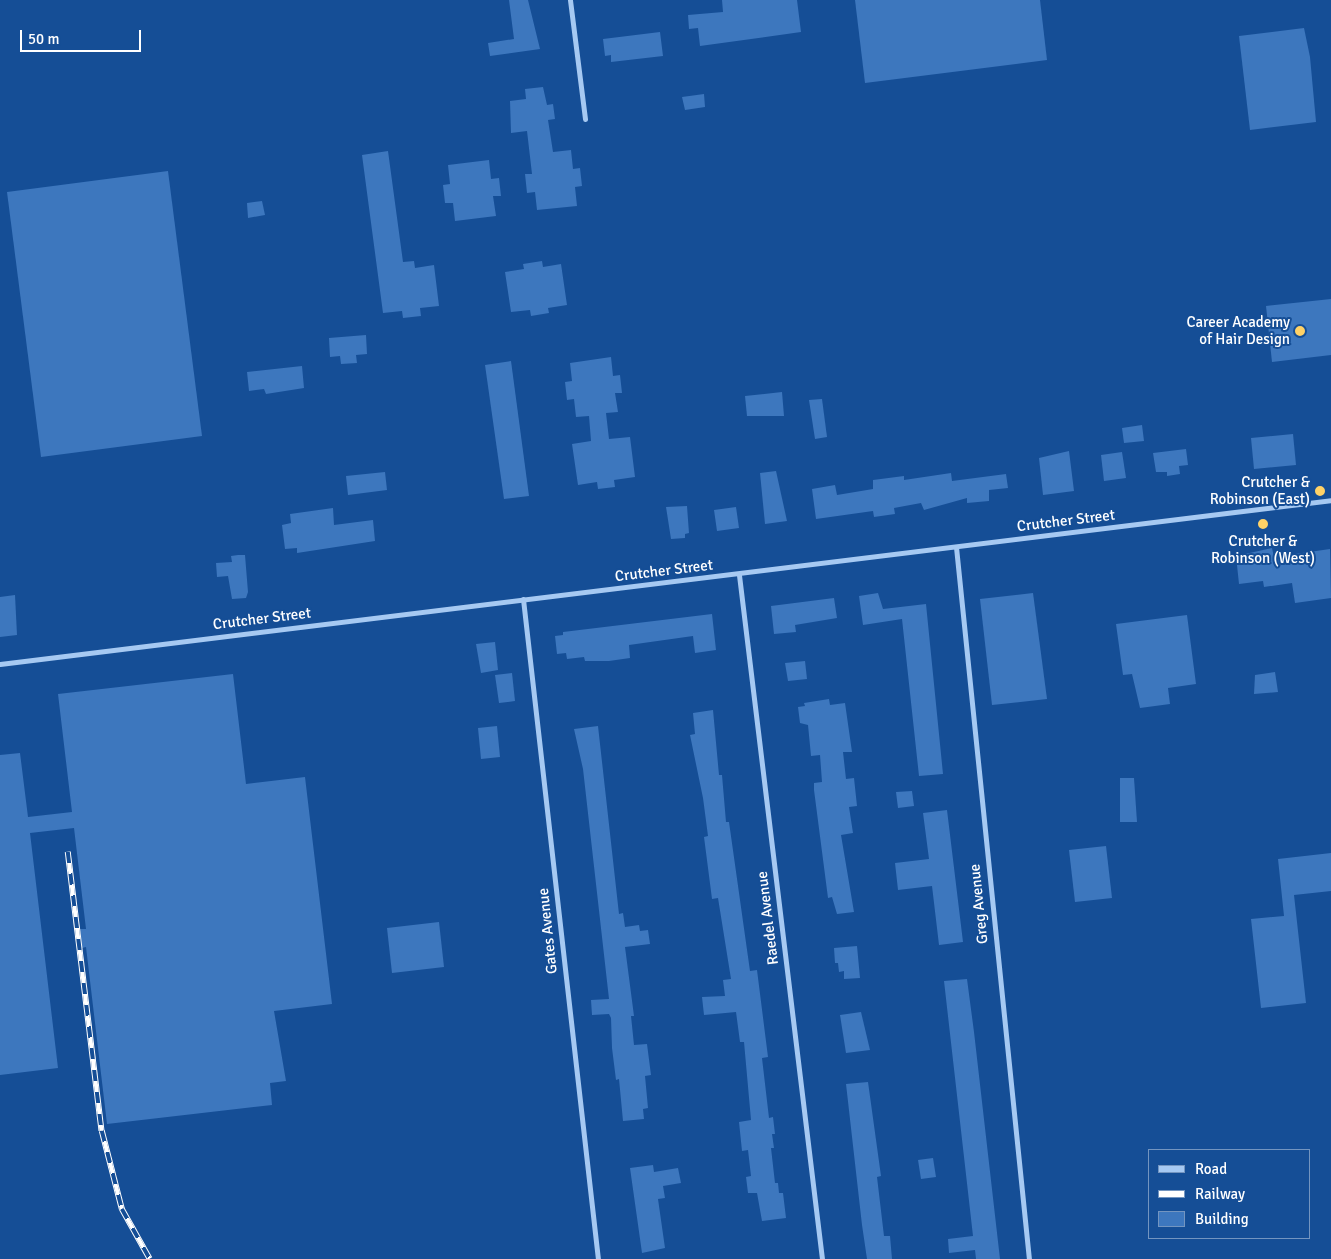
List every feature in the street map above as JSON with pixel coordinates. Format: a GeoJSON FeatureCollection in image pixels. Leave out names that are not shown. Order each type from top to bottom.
{"type":"FeatureCollection","features":[{"type":"Feature","properties":{"kind":"street"},"geometry":{"type":"LineString","coordinates":[[570,0],[585,118]]}},
{"type":"Feature","properties":{"kind":"street","name":"Crutcher Street"},"geometry":{"type":"LineString","coordinates":[[0,664],[523,599],[739,575],[1331,500]]}},
{"type":"Feature","properties":{"kind":"street","name":"Greg Avenue"},"geometry":{"type":"LineString","coordinates":[[956,547],[1029,1259]]}},
{"type":"Feature","properties":{"kind":"street","name":"Raedel Avenue"},"geometry":{"type":"LineString","coordinates":[[739,575],[822,1259]]}},
{"type":"Feature","properties":{"kind":"street","name":"Gates Avenue"},"geometry":{"type":"LineString","coordinates":[[523,599],[598,1259]]}},
{"type":"Feature","properties":{"kind":"building"},"geometry":{"type":"Polygon","coordinates":[[[509,0],[528,0],[540,49],[490,56],[488,43],[514,39],[509,0]]]}},
{"type":"Feature","properties":{"kind":"building"},"geometry":{"type":"Polygon","coordinates":[[[722,0],[797,0],[801,32],[700,46],[698,28],[689,29],[688,15],[723,12],[722,0]]]}},
{"type":"Feature","properties":{"kind":"building"},"geometry":{"type":"Polygon","coordinates":[[[855,0],[1040,0],[1047,60],[865,83],[855,0]]]}},
{"type":"Feature","properties":{"kind":"building"},"geometry":{"type":"Polygon","coordinates":[[[1304,28],[1310,57],[1316,122],[1250,130],[1239,36],[1304,28]]]}},
{"type":"Feature","properties":{"kind":"building"},"geometry":{"type":"Polygon","coordinates":[[[660,32],[663,56],[611,62],[611,55],[605,56],[603,39],[660,32]]]}},
{"type":"Feature","properties":{"kind":"building"},"geometry":{"type":"Polygon","coordinates":[[[543,87],[547,105],[553,104],[555,119],[548,120],[553,152],[571,150],[573,169],[580,168],[582,186],[575,187],[577,206],[537,210],[535,192],[527,193],[525,174],[532,174],[527,131],[511,133],[510,101],[526,99],[525,89],[543,87]]]}},
{"type":"Feature","properties":{"kind":"building"},"geometry":{"type":"Polygon","coordinates":[[[704,94],[705,107],[685,110],[682,97],[704,94]]]}},
{"type":"Feature","properties":{"kind":"building"},"geometry":{"type":"Polygon","coordinates":[[[388,151],[403,262],[414,261],[415,268],[434,265],[439,306],[420,308],[421,316],[403,318],[402,311],[383,313],[362,155],[388,151]]]}},
{"type":"Feature","properties":{"kind":"building"},"geometry":{"type":"Polygon","coordinates":[[[489,160],[491,179],[499,178],[501,196],[493,196],[496,216],[455,221],[453,203],[445,203],[443,185],[450,184],[448,165],[489,160]]]}},
{"type":"Feature","properties":{"kind":"building"},"geometry":{"type":"Polygon","coordinates":[[[168,171],[202,436],[41,457],[7,192],[168,171]]]}},
{"type":"Feature","properties":{"kind":"building"},"geometry":{"type":"Polygon","coordinates":[[[262,201],[265,215],[248,218],[247,203],[262,201]]]}},
{"type":"Feature","properties":{"kind":"building"},"geometry":{"type":"Polygon","coordinates":[[[542,261],[543,267],[561,264],[567,305],[548,308],[549,313],[531,316],[530,310],[511,312],[505,272],[524,269],[523,264],[542,261]]]}},
{"type":"Feature","properties":{"kind":"building","name":"Career Academy of Hair Design"},"geometry":{"type":"Polygon","coordinates":[[[1331,299],[1331,355],[1272,362],[1266,306],[1331,299]]]}},
{"type":"Feature","properties":{"kind":"building"},"geometry":{"type":"Polygon","coordinates":[[[366,335],[367,354],[356,355],[357,363],[341,364],[340,356],[330,357],[329,338],[366,335]]]}},
{"type":"Feature","properties":{"kind":"building"},"geometry":{"type":"Polygon","coordinates":[[[611,357],[613,376],[620,375],[622,393],[615,393],[618,412],[606,413],[609,439],[630,437],[635,477],[614,480],[615,487],[598,489],[597,482],[578,485],[572,444],[591,441],[589,416],[576,417],[574,399],[567,400],[565,382],[572,381],[570,363],[611,357]]]}},
{"type":"Feature","properties":{"kind":"building"},"geometry":{"type":"Polygon","coordinates":[[[511,361],[529,496],[504,499],[485,365],[511,361]]]}},
{"type":"Feature","properties":{"kind":"building"},"geometry":{"type":"Polygon","coordinates":[[[302,366],[304,388],[266,394],[264,389],[249,391],[247,372],[302,366]]]}},
{"type":"Feature","properties":{"kind":"building"},"geometry":{"type":"Polygon","coordinates":[[[782,392],[784,416],[747,416],[745,396],[782,392]]]}},
{"type":"Feature","properties":{"kind":"building"},"geometry":{"type":"Polygon","coordinates":[[[822,399],[827,437],[815,439],[809,400],[822,399]]]}},
{"type":"Feature","properties":{"kind":"building"},"geometry":{"type":"Polygon","coordinates":[[[1142,425],[1144,441],[1124,443],[1122,428],[1142,425]]]}},
{"type":"Feature","properties":{"kind":"building"},"geometry":{"type":"Polygon","coordinates":[[[1293,434],[1296,465],[1254,469],[1251,438],[1293,434]]]}},
{"type":"Feature","properties":{"kind":"building"},"geometry":{"type":"Polygon","coordinates":[[[1186,449],[1188,465],[1179,466],[1180,474],[1167,476],[1167,472],[1156,472],[1153,453],[1186,449]]]}},
{"type":"Feature","properties":{"kind":"building"},"geometry":{"type":"Polygon","coordinates":[[[1069,451],[1074,491],[1043,495],[1039,458],[1069,451]]]}},
{"type":"Feature","properties":{"kind":"building"},"geometry":{"type":"Polygon","coordinates":[[[1122,452],[1126,478],[1104,481],[1101,455],[1122,452]]]}},
{"type":"Feature","properties":{"kind":"building"},"geometry":{"type":"Polygon","coordinates":[[[776,471],[787,521],[765,524],[760,473],[776,471]]]}},
{"type":"Feature","properties":{"kind":"building"},"geometry":{"type":"Polygon","coordinates":[[[385,472],[387,490],[348,495],[346,476],[385,472]]]}},
{"type":"Feature","properties":{"kind":"building"},"geometry":{"type":"Polygon","coordinates":[[[951,473],[952,481],[1006,474],[1008,488],[989,490],[989,501],[967,503],[967,498],[924,510],[921,503],[894,508],[895,514],[874,517],[873,511],[816,519],[812,489],[835,485],[837,495],[873,489],[873,480],[904,476],[904,480],[951,473]]]}},
{"type":"Feature","properties":{"kind":"building"},"geometry":{"type":"Polygon","coordinates":[[[687,506],[689,533],[685,534],[685,538],[671,539],[666,507],[687,506]]]}},
{"type":"Feature","properties":{"kind":"building"},"geometry":{"type":"Polygon","coordinates":[[[736,507],[739,528],[717,531],[714,510],[736,507]]]}},
{"type":"Feature","properties":{"kind":"building"},"geometry":{"type":"Polygon","coordinates":[[[333,508],[334,525],[373,520],[375,541],[297,553],[297,548],[285,549],[282,525],[291,523],[290,514],[333,508]]]}},
{"type":"Feature","properties":{"kind":"building"},"geometry":{"type":"Polygon","coordinates":[[[1272,548],[1274,557],[1330,549],[1331,598],[1295,603],[1292,583],[1264,587],[1263,581],[1239,584],[1236,556],[1272,548]]]}},
{"type":"Feature","properties":{"kind":"building"},"geometry":{"type":"Polygon","coordinates":[[[245,555],[248,592],[246,598],[232,599],[228,576],[217,577],[216,563],[232,562],[231,556],[245,555]]]}},
{"type":"Feature","properties":{"kind":"building"},"geometry":{"type":"Polygon","coordinates":[[[878,593],[883,609],[926,604],[943,774],[919,776],[902,619],[863,625],[859,596],[878,593]]]}},
{"type":"Feature","properties":{"kind":"building"},"geometry":{"type":"Polygon","coordinates":[[[1033,593],[1047,699],[992,705],[980,599],[1033,593]]]}},
{"type":"Feature","properties":{"kind":"building"},"geometry":{"type":"Polygon","coordinates":[[[15,595],[17,635],[0,637],[0,597],[15,595]]]}},
{"type":"Feature","properties":{"kind":"building"},"geometry":{"type":"Polygon","coordinates":[[[834,598],[837,618],[795,625],[796,632],[774,634],[771,606],[834,598]]]}},
{"type":"Feature","properties":{"kind":"building"},"geometry":{"type":"Polygon","coordinates":[[[712,614],[716,650],[695,653],[693,636],[629,645],[630,658],[609,661],[585,661],[584,657],[567,659],[566,653],[557,654],[555,636],[563,635],[563,632],[712,614]]]}},
{"type":"Feature","properties":{"kind":"building"},"geometry":{"type":"Polygon","coordinates":[[[1187,615],[1196,684],[1168,688],[1170,704],[1140,708],[1132,674],[1123,675],[1116,624],[1187,615]]]}},
{"type":"Feature","properties":{"kind":"building"},"geometry":{"type":"Polygon","coordinates":[[[495,642],[498,670],[481,673],[476,644],[495,642]]]}},
{"type":"Feature","properties":{"kind":"building"},"geometry":{"type":"Polygon","coordinates":[[[805,661],[807,679],[788,681],[785,663],[805,661]]]}},
{"type":"Feature","properties":{"kind":"building"},"geometry":{"type":"Polygon","coordinates":[[[1275,672],[1278,692],[1254,694],[1255,675],[1275,672]]]}},
{"type":"Feature","properties":{"kind":"building"},"geometry":{"type":"Polygon","coordinates":[[[512,673],[515,701],[499,703],[495,675],[512,673]]]}},
{"type":"Feature","properties":{"kind":"building"},"geometry":{"type":"Polygon","coordinates":[[[233,674],[246,784],[305,777],[332,1004],[274,1011],[286,1081],[270,1083],[272,1105],[107,1124],[86,947],[82,948],[80,929],[86,929],[74,828],[30,833],[58,1068],[0,1075],[0,755],[20,753],[28,817],[72,812],[58,694],[233,674]]]}},
{"type":"Feature","properties":{"kind":"building"},"geometry":{"type":"Polygon","coordinates":[[[829,699],[830,705],[845,703],[852,752],[843,752],[846,779],[854,778],[857,806],[849,807],[853,833],[841,835],[854,912],[837,914],[832,897],[828,898],[814,790],[814,783],[822,782],[820,755],[811,756],[808,725],[800,723],[798,707],[805,706],[804,703],[829,699]]]}},
{"type":"Feature","properties":{"kind":"building"},"geometry":{"type":"Polygon","coordinates":[[[713,710],[719,775],[722,775],[726,822],[729,822],[750,971],[757,970],[768,1057],[762,1058],[769,1118],[773,1117],[775,1134],[772,1134],[774,1148],[771,1148],[775,1183],[778,1183],[779,1193],[783,1193],[786,1218],[762,1221],[757,1193],[748,1193],[746,1177],[751,1176],[748,1150],[742,1151],[739,1122],[751,1120],[744,1042],[740,1042],[736,1012],[704,1015],[702,997],[725,996],[723,980],[731,979],[718,898],[712,899],[704,837],[708,836],[703,798],[690,735],[695,734],[693,713],[713,710]]]}},
{"type":"Feature","properties":{"kind":"building"},"geometry":{"type":"Polygon","coordinates":[[[497,726],[500,757],[481,759],[478,728],[497,726]]]}},
{"type":"Feature","properties":{"kind":"building"},"geometry":{"type":"Polygon","coordinates":[[[598,726],[619,914],[623,913],[625,927],[639,925],[640,931],[648,930],[650,944],[625,947],[634,1016],[631,1016],[634,1045],[647,1044],[651,1075],[645,1076],[648,1108],[643,1109],[644,1119],[623,1121],[619,1079],[616,1080],[612,1048],[611,1018],[609,1014],[592,1015],[591,1000],[609,999],[583,769],[574,729],[598,726]]]}},
{"type":"Feature","properties":{"kind":"building"},"geometry":{"type":"Polygon","coordinates":[[[1120,778],[1134,778],[1137,822],[1120,822],[1120,778]]]}},
{"type":"Feature","properties":{"kind":"building"},"geometry":{"type":"Polygon","coordinates":[[[912,791],[914,806],[898,808],[896,792],[912,791]]]}},
{"type":"Feature","properties":{"kind":"building"},"geometry":{"type":"Polygon","coordinates":[[[947,810],[963,942],[939,945],[932,886],[898,890],[895,863],[929,859],[923,813],[947,810]]]}},
{"type":"Feature","properties":{"kind":"building"},"geometry":{"type":"Polygon","coordinates":[[[1106,846],[1112,898],[1075,902],[1069,850],[1106,846]]]}},
{"type":"Feature","properties":{"kind":"building"},"geometry":{"type":"Polygon","coordinates":[[[1331,853],[1331,891],[1294,895],[1306,1003],[1261,1008],[1251,919],[1284,916],[1278,859],[1331,853]]]}},
{"type":"Feature","properties":{"kind":"building"},"geometry":{"type":"Polygon","coordinates":[[[439,922],[444,967],[392,973],[387,928],[439,922]]]}},
{"type":"Feature","properties":{"kind":"building"},"geometry":{"type":"Polygon","coordinates":[[[857,946],[860,978],[844,979],[844,971],[839,972],[838,963],[835,963],[834,948],[857,946]]]}},
{"type":"Feature","properties":{"kind":"building"},"geometry":{"type":"Polygon","coordinates":[[[967,979],[1000,1259],[976,1259],[975,1250],[949,1253],[948,1239],[973,1236],[944,981],[967,979]]]}},
{"type":"Feature","properties":{"kind":"building"},"geometry":{"type":"Polygon","coordinates":[[[861,1012],[870,1050],[846,1053],[840,1015],[861,1012]]]}},
{"type":"Feature","properties":{"kind":"building"},"geometry":{"type":"Polygon","coordinates":[[[868,1082],[881,1176],[877,1177],[884,1236],[890,1236],[892,1259],[867,1259],[862,1225],[846,1084],[868,1082]]]}},
{"type":"Feature","properties":{"kind":"building"},"geometry":{"type":"Polygon","coordinates":[[[933,1158],[936,1177],[921,1179],[918,1160],[933,1158]]]}},
{"type":"Feature","properties":{"kind":"building"},"geometry":{"type":"Polygon","coordinates":[[[653,1165],[654,1172],[678,1168],[681,1183],[663,1186],[665,1198],[658,1199],[665,1248],[642,1253],[630,1168],[653,1165]]]}},
{"type":"Feature","properties":{"kind":"railway"},"geometry":{"type":"LineString","coordinates":[[68,852],[102,1131],[122,1209],[150,1259]]}},
{"type":"Feature","properties":{"kind":"place","name":"Career Academy of Hair Design"},"geometry":{"type":"Point","coordinates":[1300,331]}},
{"type":"Feature","properties":{"kind":"place","name":"Crutcher & Robinson (East)"},"geometry":{"type":"Point","coordinates":[1320,491]}},
{"type":"Feature","properties":{"kind":"place","name":"Crutcher & Robinson (West)"},"geometry":{"type":"Point","coordinates":[1263,524]}}]}
